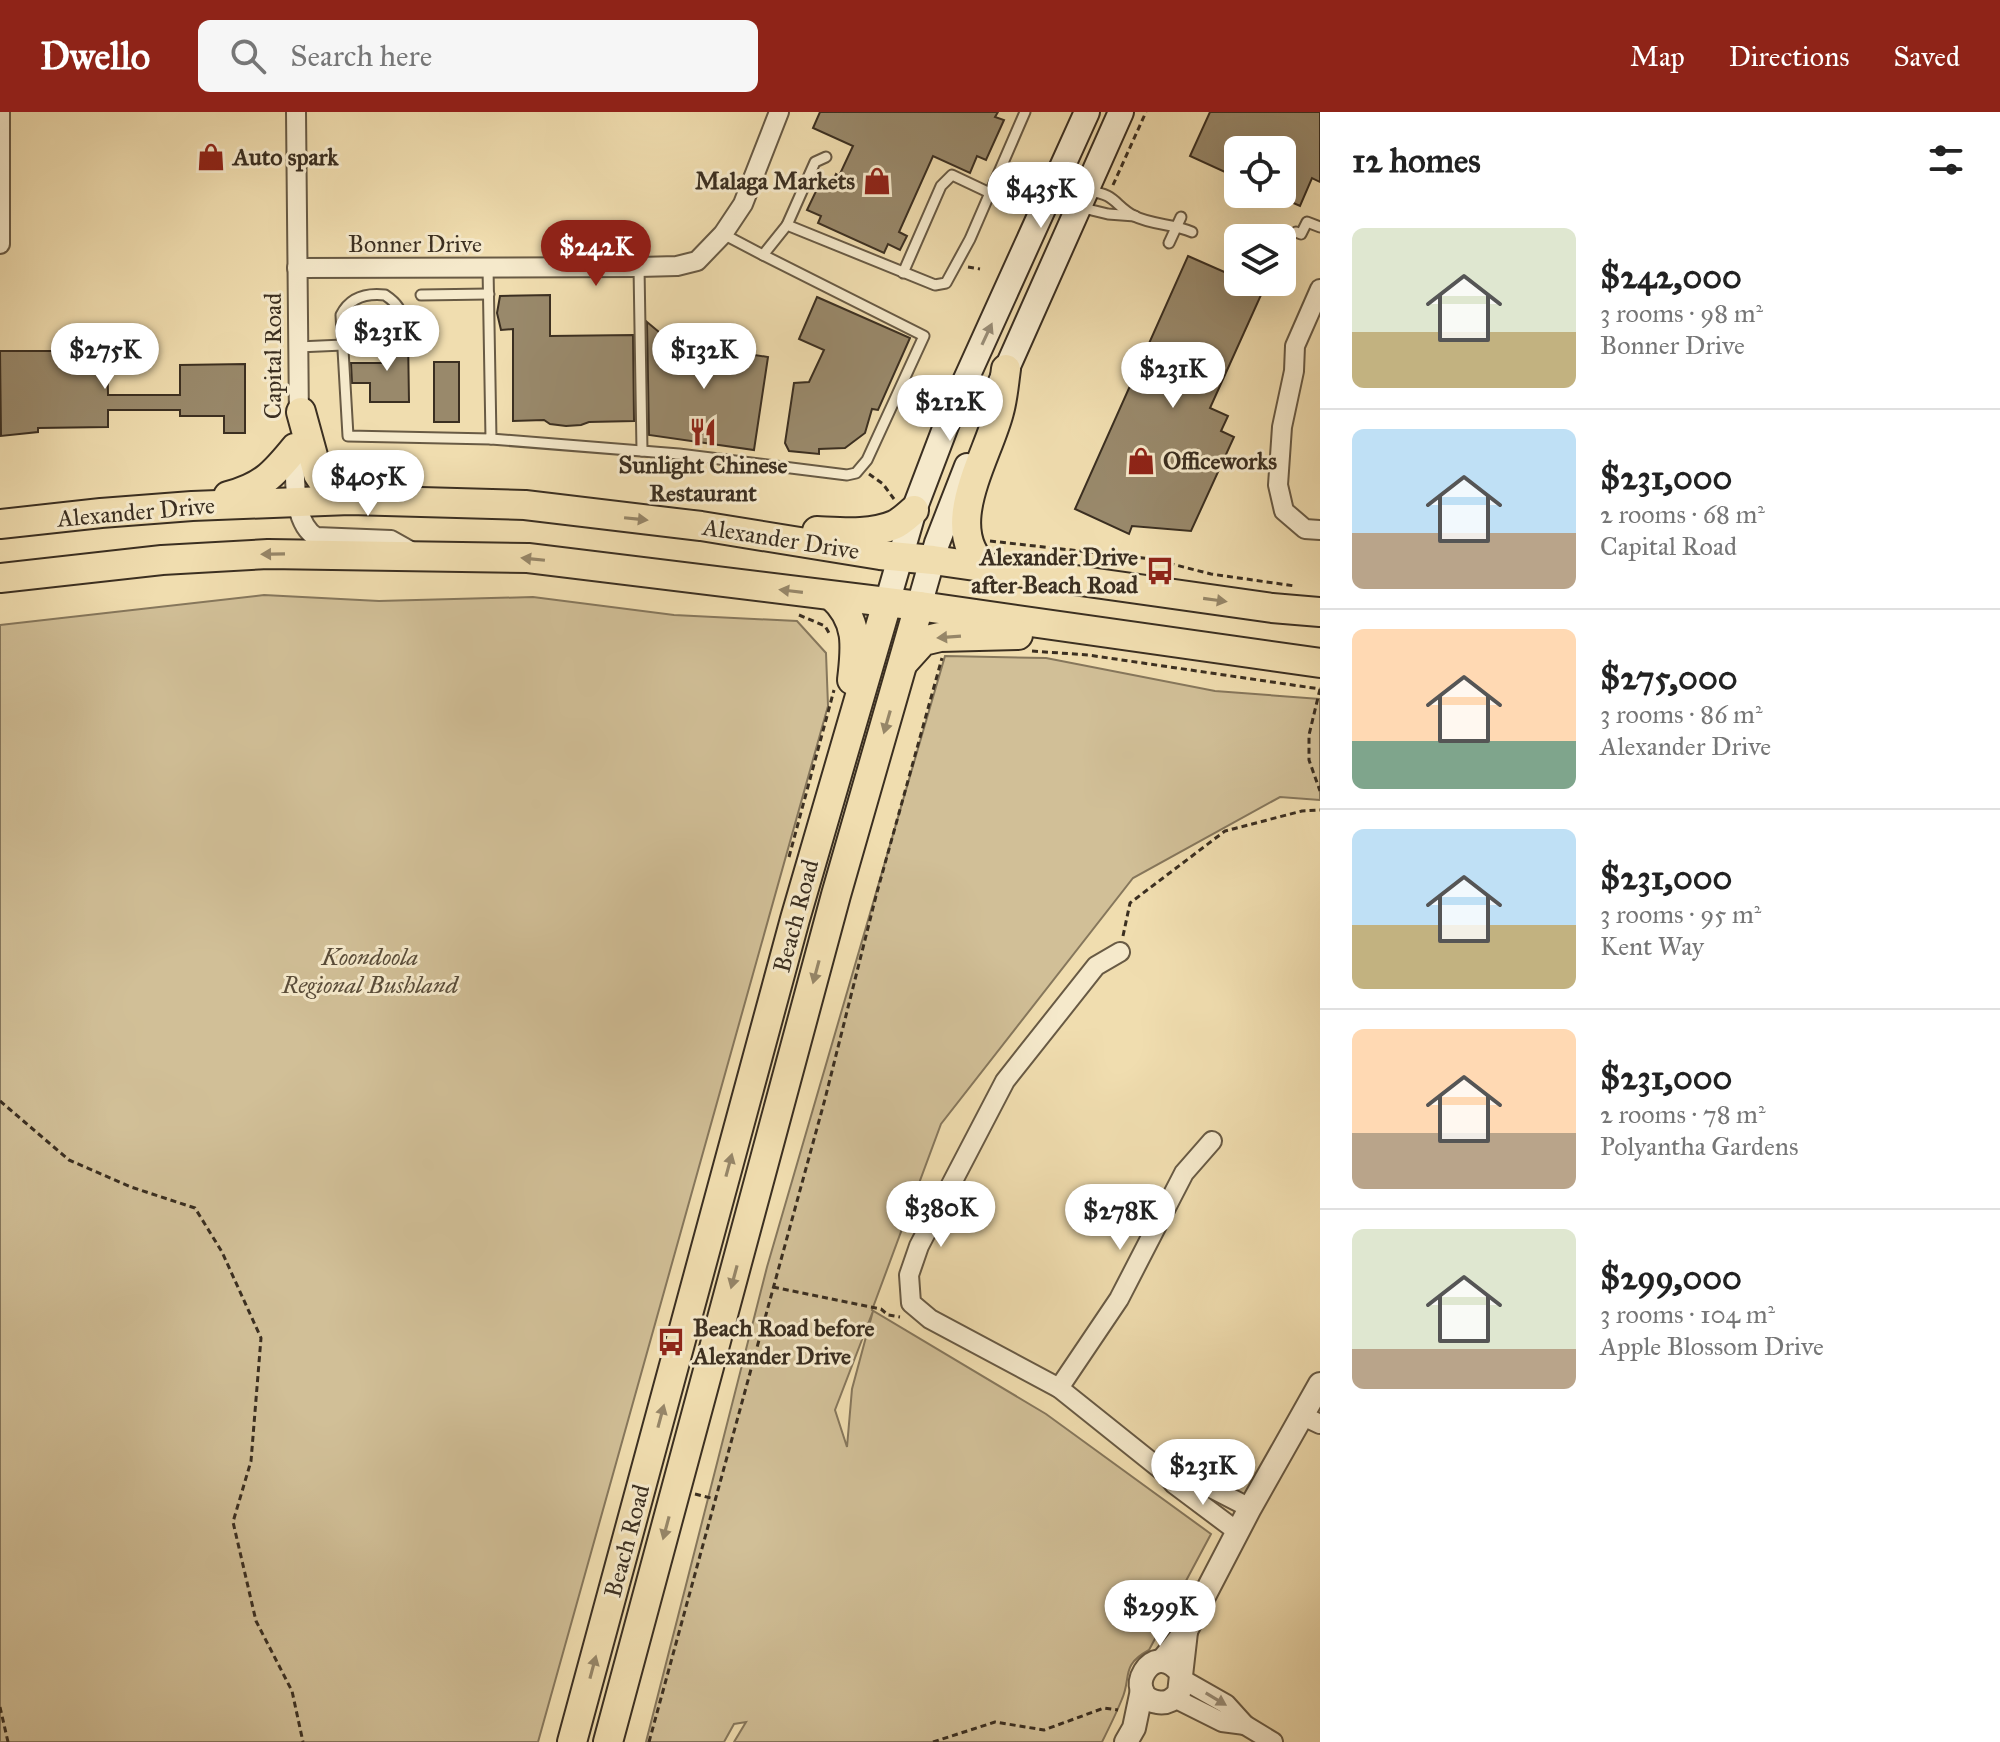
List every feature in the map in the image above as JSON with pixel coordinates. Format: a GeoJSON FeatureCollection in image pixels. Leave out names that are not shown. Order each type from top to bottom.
{"type":"FeatureCollection","features":[{"type":"Feature","properties":{"kind":"main road","name":"Beach Road"},"geometry":{"type":"LineString","coordinates":[[572,1742],[828,801],[900,557],[904,505],[952,410],[1087,112]]}},
{"type":"Feature","properties":{"kind":"main road","name":"Beach Road"},"geometry":{"type":"LineString","coordinates":[[608,1742],[832,911],[940,536],[1006,369],[1094,197],[1121,112]]}},
{"type":"Feature","properties":{"kind":"main road"},"geometry":{"type":"LineString","coordinates":[[1020,261],[1035,253],[1056,208],[1074,193],[1094,197]]}},
{"type":"Feature","properties":{"kind":"main road"},"geometry":{"type":"LineString","coordinates":[[987,569],[976,560],[968,547],[965,525],[969,501],[999,411],[1006,369]]}},
{"type":"Feature","properties":{"kind":"main road"},"geometry":{"type":"LineString","coordinates":[[301,412],[318,474],[326,486],[350,500]]}},
{"type":"Feature","properties":{"kind":"main road"},"geometry":{"type":"LineString","coordinates":[[192,506],[254,488],[277,470],[295,448]]}},
{"type":"Feature","properties":{"kind":"main road","name":"Alexander Drive"},"geometry":{"type":"LineString","coordinates":[[0,524],[192,506],[350,500],[525,505],[701,526],[900,557],[1320,612]]}},
{"type":"Feature","properties":{"kind":"main road"},"geometry":{"type":"LineString","coordinates":[[701,526],[749,522],[797,531],[850,532],[897,525],[904,505]]}},
{"type":"Feature","properties":{"kind":"main road","name":"Alexander Drive"},"geometry":{"type":"LineString","coordinates":[[0,578],[162,560],[268,554],[528,558],[919,606],[1320,663]]}},
{"type":"Feature","properties":{"kind":"main road"},"geometry":{"type":"LineString","coordinates":[[828,801],[828,765],[851,687],[856,649],[850,615],[832,596]]}},
{"type":"Feature","properties":{"kind":"main road"},"geometry":{"type":"LineString","coordinates":[[904,662],[923,641],[940,637],[996,634],[1139,638]]}},
{"type":"Feature","properties":{"kind":"street"},"geometry":{"type":"LineString","coordinates":[[0,112],[0,244]]}},
{"type":"Feature","properties":{"kind":"street","name":"Capital Road"},"geometry":{"type":"LineString","coordinates":[[296,112],[301,412],[295,448],[295,479],[301,522],[316,537],[391,540],[416,554]]}},
{"type":"Feature","properties":{"kind":"street","name":"Bonner Drive"},"geometry":{"type":"LineString","coordinates":[[297,268],[639,267],[677,266],[697,261],[723,234],[743,204],[779,112]]}},
{"type":"Feature","properties":{"kind":"street"},"geometry":{"type":"LineString","coordinates":[[1320,289],[1295,346],[1294,371],[1282,427],[1278,485],[1284,511],[1305,529],[1320,530]]}},
{"type":"Feature","properties":{"kind":"street"},"geometry":{"type":"LineString","coordinates":[[1120,952],[1096,966],[1005,1081],[919,1246],[909,1275],[911,1303],[930,1319],[1059,1388],[1164,1472],[1174,1484],[1238,1532]]}},
{"type":"Feature","properties":{"kind":"street"},"geometry":{"type":"LineString","coordinates":[[1059,1388],[1119,1299],[1184,1173],[1212,1141]]}},
{"type":"Feature","properties":{"kind":"street"},"geometry":{"type":"LineString","coordinates":[[1130,1735],[1167,1684],[1186,1631],[1250,1508],[1315,1405]]}},
{"type":"Feature","properties":{"kind":"street"},"geometry":{"type":"LineString","coordinates":[[1164,1472],[1178,1471],[1250,1508]]}},
{"type":"Feature","properties":{"kind":"street"},"geometry":{"type":"LineString","coordinates":[[1167,1684],[1226,1704],[1245,1725],[1273,1742]]}},
{"type":"Feature","properties":{"kind":"lane"},"geometry":{"type":"LineString","coordinates":[[787,225],[935,285],[946,283],[970,239],[1025,112]]}},
{"type":"Feature","properties":{"kind":"lane"},"geometry":{"type":"LineString","coordinates":[[763,255],[787,225],[815,162],[826,157]]}},
{"type":"Feature","properties":{"kind":"lane"},"geometry":{"type":"LineString","coordinates":[[903,273],[941,186],[952,175],[990,193]]}},
{"type":"Feature","properties":{"kind":"lane"},"geometry":{"type":"LineString","coordinates":[[1094,197],[1135,216]]}},
{"type":"Feature","properties":{"kind":"lane"},"geometry":{"type":"LineString","coordinates":[[1094,197],[1108,214],[1179,222],[1192,232]]}},
{"type":"Feature","properties":{"kind":"lane"},"geometry":{"type":"LineString","coordinates":[[1169,243],[1179,222]]}},
{"type":"Feature","properties":{"kind":"lane"},"geometry":{"type":"LineString","coordinates":[[1296,232],[1301,234],[1307,222],[1320,227]]}},
{"type":"Feature","properties":{"kind":"lane"},"geometry":{"type":"LineString","coordinates":[[404,325],[402,312],[385,295],[357,297],[341,315],[348,436],[491,439],[642,451],[847,475],[856,473],[867,460],[924,336],[723,234]]}},
{"type":"Feature","properties":{"kind":"lane"},"geometry":{"type":"LineString","coordinates":[[488,267],[491,439]]}},
{"type":"Feature","properties":{"kind":"lane"},"geometry":{"type":"LineString","coordinates":[[639,267],[642,451]]}},
{"type":"Feature","properties":{"kind":"lane"},"geometry":{"type":"LineString","coordinates":[[421,295],[489,294]]}},
{"type":"Feature","properties":{"kind":"lane"},"geometry":{"type":"LineString","coordinates":[[298,347],[343,345]]}},
{"type":"Feature","properties":{"kind":"path"},"geometry":{"type":"LineString","coordinates":[[1094,197],[1146,112]]}},
{"type":"Feature","properties":{"kind":"path"},"geometry":{"type":"LineString","coordinates":[[974,268],[980,269]]}},
{"type":"Feature","properties":{"kind":"path"},"geometry":{"type":"LineString","coordinates":[[861,467],[904,505]]}},
{"type":"Feature","properties":{"kind":"path"},"geometry":{"type":"LineString","coordinates":[[968,547],[983,540],[1117,554],[1211,574],[1305,588]]}},
{"type":"Feature","properties":{"kind":"path"},"geometry":{"type":"LineString","coordinates":[[794,613],[825,626],[830,635]]}},
{"type":"Feature","properties":{"kind":"path"},"geometry":{"type":"LineString","coordinates":[[1028,651],[1088,655],[1320,689],[1309,735],[1309,760],[1320,791]]}},
{"type":"Feature","properties":{"kind":"path"},"geometry":{"type":"LineString","coordinates":[[649,1742],[825,1099],[897,821],[943,660],[952,655]]}},
{"type":"Feature","properties":{"kind":"path"},"geometry":{"type":"LineString","coordinates":[[786,868],[835,684]]}},
{"type":"Feature","properties":{"kind":"path"},"geometry":{"type":"LineString","coordinates":[[1120,952],[1130,903],[1225,831],[1302,811],[1320,810]]}},
{"type":"Feature","properties":{"kind":"path"},"geometry":{"type":"LineString","coordinates":[[0,1101],[69,1160],[131,1187],[195,1208],[222,1252],[261,1338],[251,1461],[233,1522],[256,1621],[292,1691],[303,1742]]}},
{"type":"Feature","properties":{"kind":"path"},"geometry":{"type":"LineString","coordinates":[[0,1707],[8,1742]]}},
{"type":"Feature","properties":{"kind":"path"},"geometry":{"type":"LineString","coordinates":[[933,1742],[995,1722],[1044,1730],[1104,1708],[1118,1709],[1130,1735]]}},
{"type":"Feature","properties":{"kind":"green space","name":"Koondoola Regional Bushland"},"geometry":{"type":"Polygon","coordinates":[[[264,595],[379,601],[533,597],[674,615],[797,621],[826,653],[828,706],[538,1742],[0,1742],[0,625],[264,595]]]}},
{"type":"Feature","properties":{"kind":"green space"},"geometry":{"type":"Polygon","coordinates":[[[945,656],[1046,658],[1215,691],[1320,699],[1320,800],[1280,797],[1133,878],[941,1124],[872,1310],[1046,1414],[1211,1534],[1149,1650],[1130,1666],[1125,1691],[1102,1742],[734,1742],[746,1722],[734,1724],[724,1742],[646,1742],[767,1267],[945,656]],[[873,1311],[835,1410],[847,1447],[852,1389],[873,1311]]]}},
{"type":"Feature","properties":{"kind":"building","name":"Malaga Markets"},"geometry":{"type":"Polygon","coordinates":[[[820,112],[998,112],[995,117],[1004,120],[986,160],[977,156],[970,173],[933,156],[899,232],[907,236],[900,250],[888,244],[884,253],[818,223],[821,216],[807,210],[818,187],[828,191],[836,174],[839,176],[853,146],[813,128],[820,112]]]}},
{"type":"Feature","properties":{"kind":"building"},"geometry":{"type":"Polygon","coordinates":[[[1210,112],[1320,112],[1320,182],[1312,178],[1300,206],[1296,204],[1296,136],[1224,136],[1224,172],[1190,156],[1210,112]]]}},
{"type":"Feature","properties":{"kind":"building"},"geometry":{"type":"Polygon","coordinates":[[[1188,256],[1224,272],[1224,296],[1261,296],[1210,408],[1228,416],[1221,431],[1234,437],[1191,531],[1132,526],[1129,534],[1075,509],[1188,256]]]}},
{"type":"Feature","properties":{"kind":"building"},"geometry":{"type":"Polygon","coordinates":[[[550,295],[550,336],[633,335],[634,421],[566,426],[544,420],[513,421],[513,329],[501,330],[497,313],[500,296],[550,295]]]}},
{"type":"Feature","properties":{"kind":"building"},"geometry":{"type":"Polygon","coordinates":[[[817,297],[910,338],[878,410],[872,409],[865,433],[845,448],[819,449],[819,454],[789,451],[785,443],[794,383],[809,382],[824,350],[799,339],[817,297]]]}},
{"type":"Feature","properties":{"kind":"building"},"geometry":{"type":"Polygon","coordinates":[[[647,322],[671,342],[709,348],[711,335],[738,335],[735,352],[768,357],[754,450],[649,435],[647,322]]]}},
{"type":"Feature","properties":{"kind":"building"},"geometry":{"type":"Polygon","coordinates":[[[79,336],[107,336],[108,395],[180,395],[180,365],[245,364],[245,433],[224,433],[224,416],[180,416],[180,410],[108,410],[108,427],[38,428],[38,432],[1,436],[0,351],[79,351],[79,336]]]}},
{"type":"Feature","properties":{"kind":"building"},"geometry":{"type":"Polygon","coordinates":[[[408,336],[409,402],[370,402],[370,383],[352,383],[351,363],[385,363],[385,337],[408,336]]]}},
{"type":"Feature","properties":{"kind":"building"},"geometry":{"type":"Polygon","coordinates":[[[434,362],[459,362],[459,422],[434,422],[434,362]]]}},
{"type":"Feature","properties":{"kind":"place","name":"Auto spark"},"geometry":{"type":"Point","coordinates":[211,157]}},
{"type":"Feature","properties":{"kind":"place","name":"Malaga Markets"},"geometry":{"type":"Point","coordinates":[877,181]}},
{"type":"Feature","properties":{"kind":"place","name":"Sunlight Chinese Restaurant"},"geometry":{"type":"Point","coordinates":[703,432]}},
{"type":"Feature","properties":{"kind":"place","name":"Officeworks"},"geometry":{"type":"Point","coordinates":[1141,461]}},
{"type":"Feature","properties":{"kind":"place","name":"Alexander Drive after Beach Road"},"geometry":{"type":"Point","coordinates":[1160,571]}},
{"type":"Feature","properties":{"kind":"place","name":"Beach Road before Alexander Drive"},"geometry":{"type":"Point","coordinates":[671,1342]}}]}
